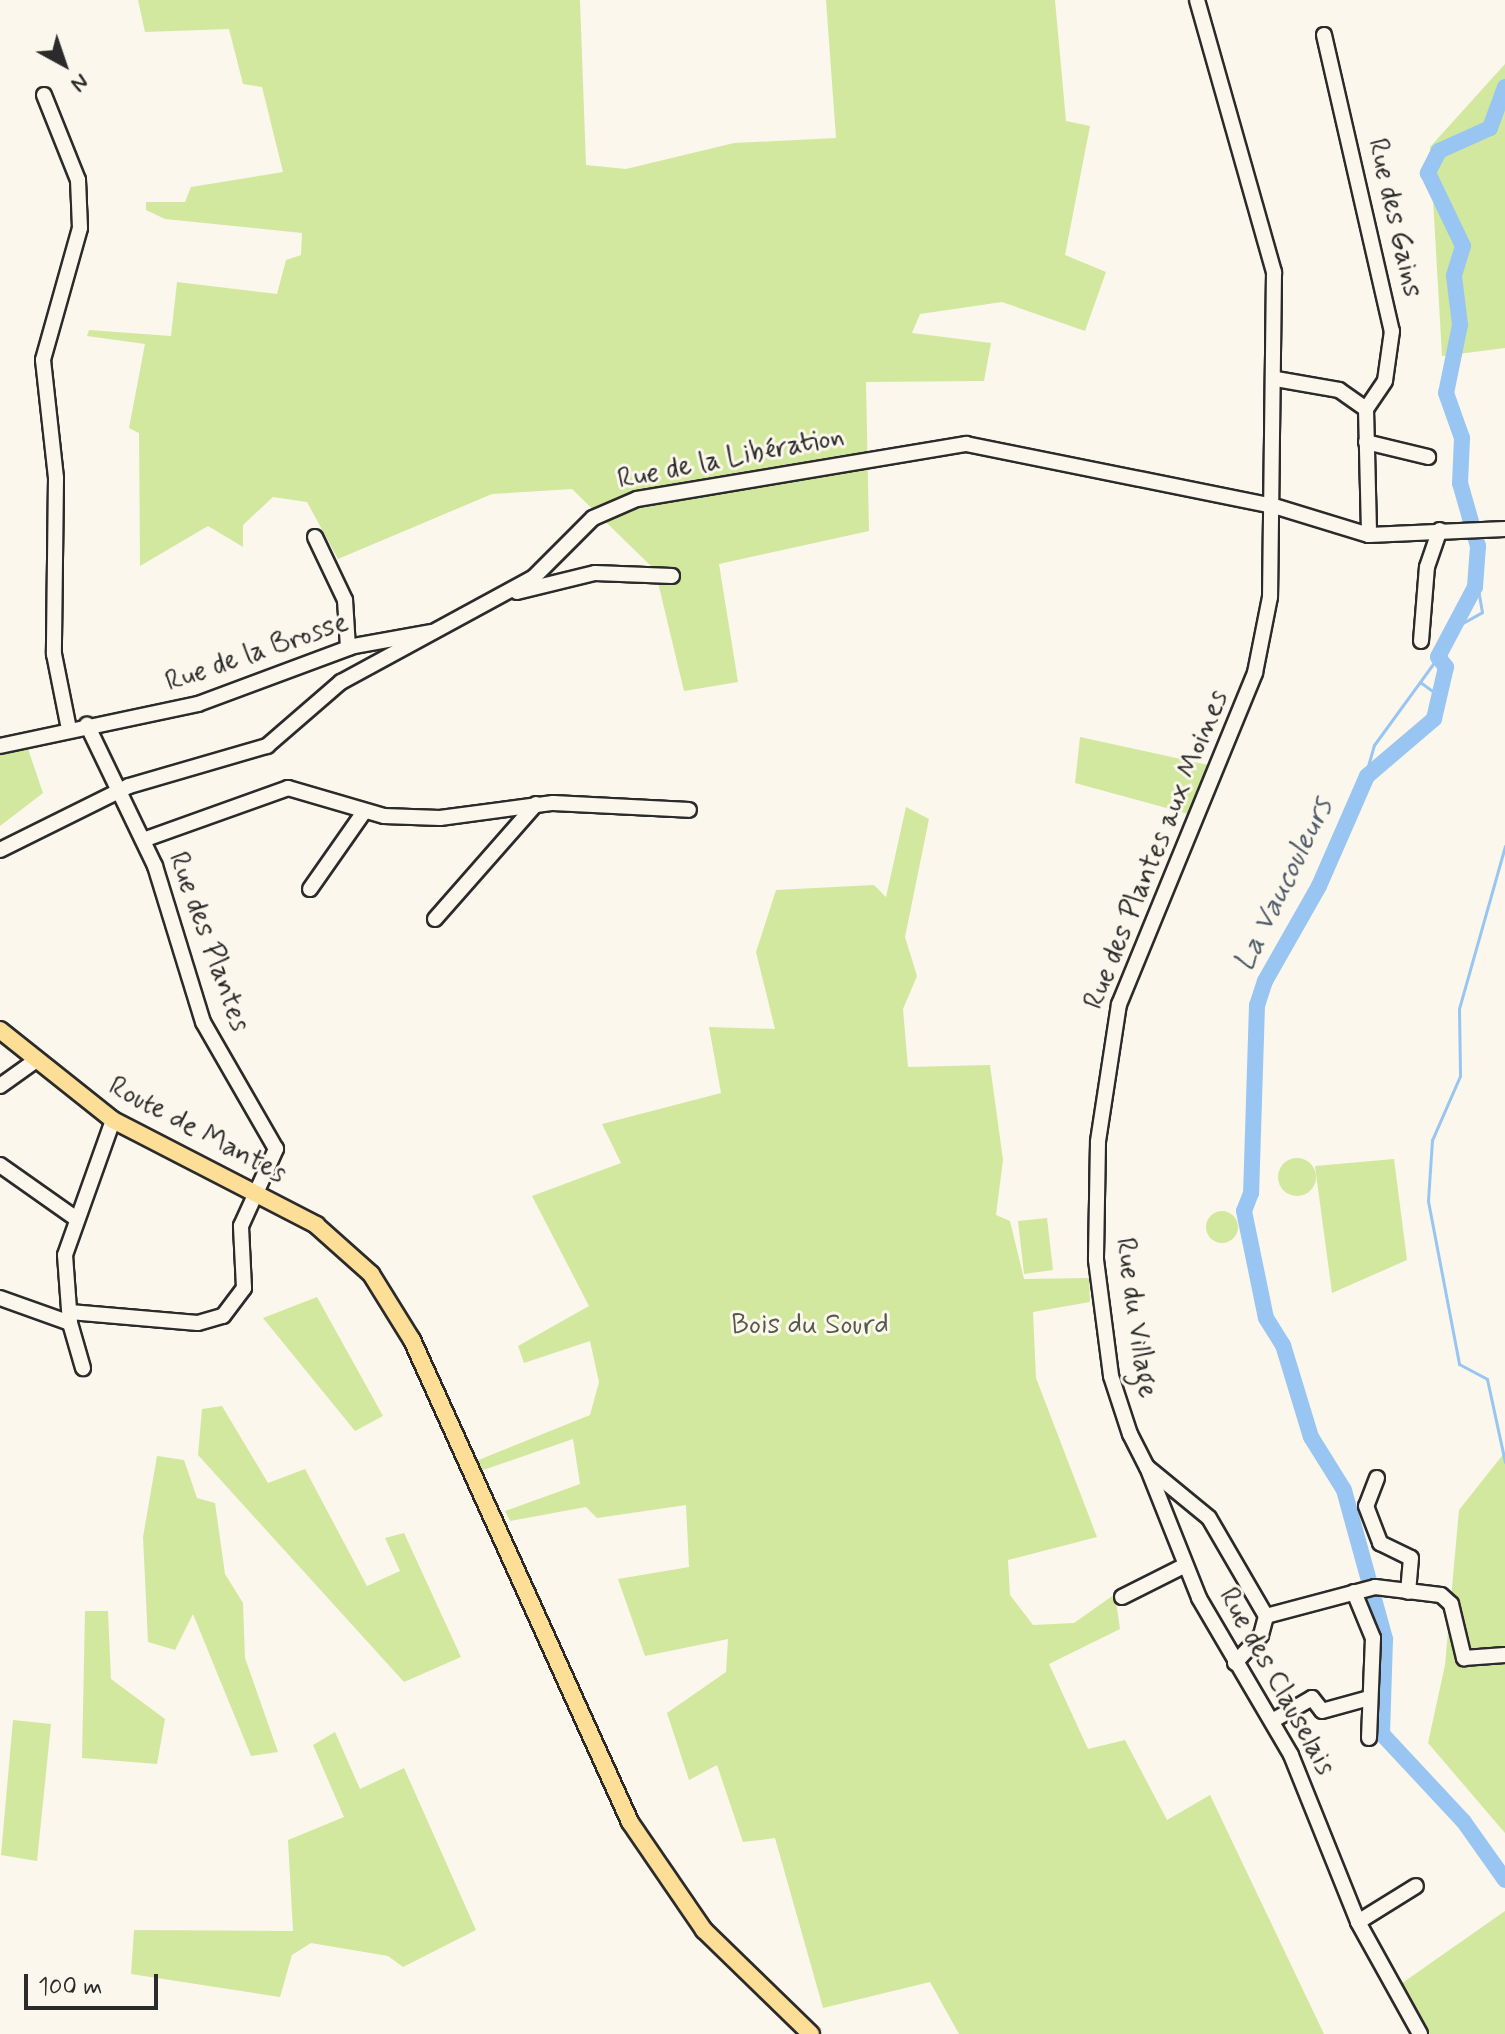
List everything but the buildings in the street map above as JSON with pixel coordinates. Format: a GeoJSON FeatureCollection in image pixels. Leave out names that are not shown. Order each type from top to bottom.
{"type":"FeatureCollection","features":[{"type":"Feature","properties":{"kind":"main road","name":"Route de Mantes"},"geometry":{"type":"LineString","coordinates":[[0,1030],[35,1061],[113,1120],[258,1194],[328,1234],[371,1274],[412,1340],[634,1829],[704,1930],[811,2034]]}},
{"type":"Feature","properties":{"kind":"street","name":"Rue des Plantes aux Moines"},"geometry":{"type":"LineString","coordinates":[[1096,1215],[1098,1142],[1119,1004],[1255,673],[1269,609],[1276,379],[1274,272],[1197,0]]}},
{"type":"Feature","properties":{"kind":"street","name":"Rue des Gains"},"geometry":{"type":"LineString","coordinates":[[1324,35],[1392,331],[1385,381],[1366,409]]}},
{"type":"Feature","properties":{"kind":"street"},"geometry":{"type":"LineString","coordinates":[[44,95],[78,180],[80,228],[43,360],[56,478],[54,654],[69,729]]}},
{"type":"Feature","properties":{"kind":"street"},"geometry":{"type":"LineString","coordinates":[[1276,379],[1339,390],[1366,409],[1369,535],[1505,529]]}},
{"type":"Feature","properties":{"kind":"street"},"geometry":{"type":"LineString","coordinates":[[1366,442],[1428,457]]}},
{"type":"Feature","properties":{"kind":"street","name":"Rue de la Libération"},"geometry":{"type":"LineString","coordinates":[[0,850],[115,793],[267,746],[341,682],[534,577],[614,506],[808,474],[921,446],[1008,450],[1274,506],[1369,535]]}},
{"type":"Feature","properties":{"kind":"street"},"geometry":{"type":"LineString","coordinates":[[1421,641],[1427,567],[1440,530]]}},
{"type":"Feature","properties":{"kind":"street"},"geometry":{"type":"LineString","coordinates":[[315,537],[345,600],[348,648]]}},
{"type":"Feature","properties":{"kind":"street"},"geometry":{"type":"LineString","coordinates":[[501,596],[595,573],[672,576]]}},
{"type":"Feature","properties":{"kind":"street","name":"Rue de la Brosse"},"geometry":{"type":"LineString","coordinates":[[0,746],[87,725],[198,704],[348,648],[436,632]]}},
{"type":"Feature","properties":{"kind":"street","name":"Rue des Plantes"},"geometry":{"type":"LineString","coordinates":[[0,1298],[70,1318],[185,1323],[223,1316],[244,1288],[241,1226],[275,1159],[274,1140],[203,1022],[143,840],[115,793],[87,725]]}},
{"type":"Feature","properties":{"kind":"street"},"geometry":{"type":"LineString","coordinates":[[143,840],[288,788],[364,812],[440,818],[536,804],[689,810]]}},
{"type":"Feature","properties":{"kind":"street"},"geometry":{"type":"LineString","coordinates":[[435,919],[536,804]]}},
{"type":"Feature","properties":{"kind":"street"},"geometry":{"type":"LineString","coordinates":[[310,889],[364,812]]}},
{"type":"Feature","properties":{"kind":"street"},"geometry":{"type":"LineString","coordinates":[[0,1086],[35,1061]]}},
{"type":"Feature","properties":{"kind":"street"},"geometry":{"type":"LineString","coordinates":[[83,1368],[70,1318],[65,1255],[75,1218],[113,1120]]}},
{"type":"Feature","properties":{"kind":"street"},"geometry":{"type":"LineString","coordinates":[[0,1165],[75,1218]]}},
{"type":"Feature","properties":{"kind":"street","name":"Rue du Village"},"geometry":{"type":"LineString","coordinates":[[1096,1215],[1111,1376],[1147,1467],[1209,1518],[1266,1616]]}},
{"type":"Feature","properties":{"kind":"street","name":"Rue des Clauselais"},"geometry":{"type":"LineString","coordinates":[[1147,1467],[1184,1566],[1235,1663],[1272,1721],[1335,1853],[1358,1922],[1420,2034]]}},
{"type":"Feature","properties":{"kind":"street"},"geometry":{"type":"LineString","coordinates":[[1377,1478],[1366,1506],[1380,1543],[1411,1558],[1408,1592]]}},
{"type":"Feature","properties":{"kind":"street"},"geometry":{"type":"LineString","coordinates":[[1122,1597],[1184,1566]]}},
{"type":"Feature","properties":{"kind":"street"},"geometry":{"type":"LineString","coordinates":[[1363,1590],[1373,1638],[1369,1738]]}},
{"type":"Feature","properties":{"kind":"street"},"geometry":{"type":"LineString","coordinates":[[1235,1663],[1261,1635],[1266,1616],[1363,1590],[1448,1598],[1464,1658],[1505,1655]]}},
{"type":"Feature","properties":{"kind":"street"},"geometry":{"type":"LineString","coordinates":[[1272,1721],[1312,1698],[1322,1711],[1369,1698]]}},
{"type":"Feature","properties":{"kind":"street"},"geometry":{"type":"LineString","coordinates":[[1358,1922],[1416,1886]]}},
{"type":"Feature","properties":{"kind":"green space"},"geometry":{"type":"Polygon","coordinates":[[[138,0],[580,0],[586,165],[626,169],[734,143],[836,138],[826,0],[1055,0],[1066,121],[1090,126],[1065,255],[1106,272],[1085,331],[1002,302],[920,314],[912,333],[991,343],[984,381],[866,382],[869,531],[719,564],[738,682],[684,691],[655,570],[572,489],[492,494],[338,559],[307,502],[273,497],[243,525],[243,547],[208,526],[140,566],[139,433],[129,428],[145,344],[87,336],[89,330],[171,336],[177,282],[277,294],[286,260],[301,255],[302,233],[165,219],[146,210],[146,202],[185,202],[191,187],[283,172],[262,87],[243,84],[229,29],[145,32],[138,0]]]}},
{"type":"Feature","properties":{"kind":"green space"},"geometry":{"type":"Polygon","coordinates":[[[1505,64],[1505,348],[1442,356],[1430,147],[1505,64]]]}},
{"type":"Feature","properties":{"kind":"green space"},"geometry":{"type":"Polygon","coordinates":[[[1080,737],[1213,766],[1192,815],[1075,783],[1080,737]]]}},
{"type":"Feature","properties":{"kind":"green space"},"geometry":{"type":"Polygon","coordinates":[[[27,746],[43,793],[0,826],[0,754],[27,746]]]}},
{"type":"Feature","properties":{"kind":"green space","name":"Bois du Sourd"},"geometry":{"type":"Polygon","coordinates":[[[906,807],[929,819],[905,937],[917,976],[903,1009],[908,1067],[990,1065],[1003,1160],[996,1215],[1010,1221],[1024,1279],[1089,1278],[1090,1302],[1033,1312],[1036,1378],[1097,1537],[1008,1560],[1010,1595],[1033,1625],[1074,1623],[1115,1594],[1120,1629],[1049,1664],[1088,1749],[1125,1740],[1167,1820],[1210,1795],[1324,2034],[959,2034],[930,1982],[823,2008],[775,1838],[743,1842],[717,1765],[689,1780],[667,1713],[726,1672],[728,1639],[645,1656],[618,1579],[689,1567],[686,1505],[597,1518],[586,1507],[510,1521],[505,1511],[580,1484],[573,1439],[483,1470],[476,1461],[590,1415],[599,1382],[590,1341],[524,1363],[518,1346],[589,1306],[532,1196],[621,1163],[602,1124],[721,1093],[709,1027],[775,1029],[756,952],[776,890],[874,885],[886,897],[906,807]]]}},
{"type":"Feature","properties":{"kind":"green space"},"geometry":{"type":"Polygon","coordinates":[[[1297,1158],[1310,1164],[1316,1177],[1310,1190],[1297,1196],[1284,1190],[1278,1177],[1284,1164],[1297,1158]]]}},
{"type":"Feature","properties":{"kind":"green space"},"geometry":{"type":"Polygon","coordinates":[[[1394,1159],[1407,1260],[1332,1293],[1315,1166],[1394,1159]]]}},
{"type":"Feature","properties":{"kind":"green space"},"geometry":{"type":"Polygon","coordinates":[[[1222,1211],[1233,1216],[1238,1227],[1233,1238],[1222,1243],[1211,1238],[1206,1227],[1211,1216],[1222,1211]]]}},
{"type":"Feature","properties":{"kind":"green space"},"geometry":{"type":"Polygon","coordinates":[[[1047,1218],[1053,1270],[1024,1274],[1018,1221],[1047,1218]]]}},
{"type":"Feature","properties":{"kind":"green space"},"geometry":{"type":"Polygon","coordinates":[[[317,1297],[383,1416],[355,1431],[263,1318],[317,1297]]]}},
{"type":"Feature","properties":{"kind":"green space"},"geometry":{"type":"Polygon","coordinates":[[[222,1406],[268,1483],[305,1469],[367,1586],[400,1571],[385,1538],[404,1533],[461,1657],[404,1682],[198,1455],[202,1409],[222,1406]]]}},
{"type":"Feature","properties":{"kind":"green space"},"geometry":{"type":"Polygon","coordinates":[[[1505,1452],[1505,1833],[1428,1743],[1445,1665],[1459,1510],[1505,1452]]]}},
{"type":"Feature","properties":{"kind":"green space"},"geometry":{"type":"Polygon","coordinates":[[[157,1456],[184,1460],[197,1498],[215,1503],[225,1574],[243,1603],[245,1658],[278,1752],[251,1756],[193,1614],[175,1650],[148,1642],[143,1537],[157,1456]]]}},
{"type":"Feature","properties":{"kind":"green space"},"geometry":{"type":"Polygon","coordinates":[[[85,1611],[108,1611],[111,1679],[165,1719],[157,1764],[82,1758],[85,1611]]]}},
{"type":"Feature","properties":{"kind":"green space"},"geometry":{"type":"Polygon","coordinates":[[[13,1720],[51,1724],[37,1861],[1,1855],[13,1720]]]}},
{"type":"Feature","properties":{"kind":"green space"},"geometry":{"type":"Polygon","coordinates":[[[335,1732],[360,1789],[404,1768],[476,1930],[403,1967],[388,1956],[311,1943],[292,1955],[280,1997],[131,1974],[134,1930],[293,1931],[288,1840],[344,1817],[313,1745],[335,1732]]]}},
{"type":"Feature","properties":{"kind":"green space"},"geometry":{"type":"Polygon","coordinates":[[[1505,1911],[1505,2034],[1430,2034],[1398,1986],[1505,1911]]]}},
{"type":"Feature","properties":{"kind":"waterway","name":"La Vaucouleurs"},"geometry":{"type":"LineString","coordinates":[[1505,87],[1490,128],[1439,151],[1428,173],[1463,246],[1454,276],[1460,325],[1446,393],[1462,438],[1460,483],[1478,546],[1475,587],[1438,657],[1446,667],[1434,719],[1367,776],[1319,886],[1265,981],[1257,1005],[1251,1193],[1244,1211],[1266,1318],[1283,1345],[1311,1437],[1344,1490],[1385,1639],[1382,1734],[1464,1822],[1505,1880]]}},
{"type":"Feature","properties":{"kind":"waterway"},"geometry":{"type":"LineString","coordinates":[[1459,625],[1482,612],[1476,579]]}},
{"type":"Feature","properties":{"kind":"waterway"},"geometry":{"type":"LineString","coordinates":[[1438,657],[1420,682],[1439,696]]}},
{"type":"Feature","properties":{"kind":"waterway"},"geometry":{"type":"LineString","coordinates":[[1362,787],[1374,745],[1420,682]]}},
{"type":"Feature","properties":{"kind":"waterway"},"geometry":{"type":"LineString","coordinates":[[1505,846],[1459,1009],[1460,1076],[1432,1140],[1428,1201],[1459,1364],[1487,1379],[1505,1462]]}}]}
